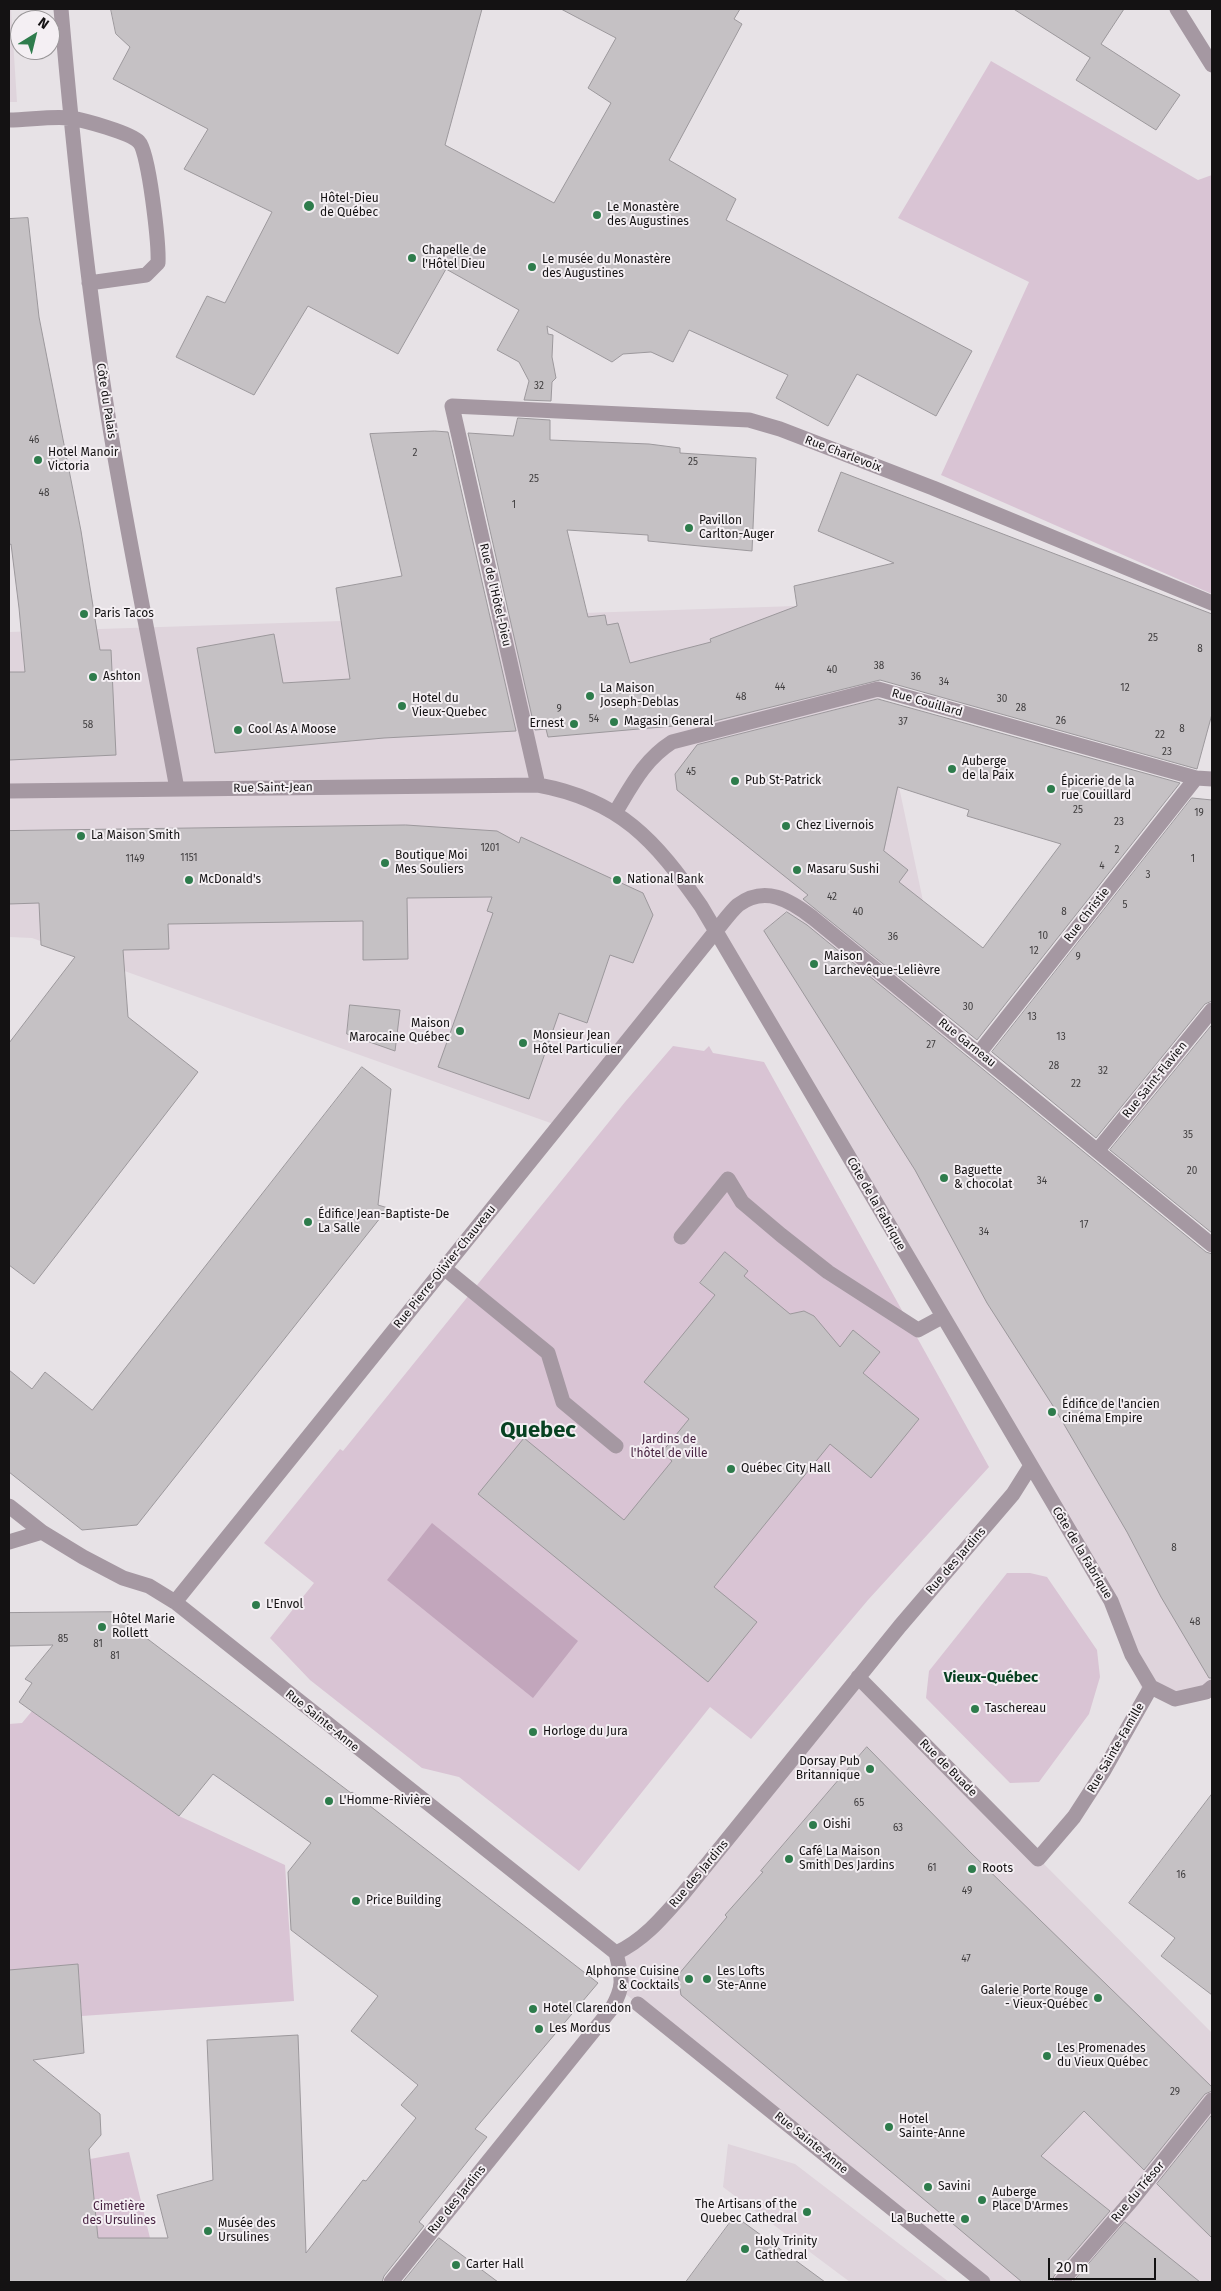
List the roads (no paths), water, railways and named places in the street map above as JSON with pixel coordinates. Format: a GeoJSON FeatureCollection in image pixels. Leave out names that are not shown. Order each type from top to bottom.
{"type":"FeatureCollection","features":[{"type":"Feature","properties":{"kind":"street","name":"Côte du Palais"},"geometry":{"type":"LineString","coordinates":[[61,9],[70,118],[89,284],[109,422],[177,789]]}},
{"type":"Feature","properties":{"kind":"street"},"geometry":{"type":"LineString","coordinates":[[1177,9],[1212,65]]}},
{"type":"Feature","properties":{"kind":"street"},"geometry":{"type":"LineString","coordinates":[[9,120],[70,118],[127,134],[140,142],[145,157],[158,247],[158,263],[146,275],[89,284]]}},
{"type":"Feature","properties":{"kind":"street","name":"Rue Charlevoix"},"geometry":{"type":"LineString","coordinates":[[452,406],[749,420],[780,429],[933,488],[1212,603]]}},
{"type":"Feature","properties":{"kind":"street","name":"Rue de l'Hôtel-Dieu"},"geometry":{"type":"LineString","coordinates":[[452,406],[538,785]]}},
{"type":"Feature","properties":{"kind":"street","name":"Rue Couillard"},"geometry":{"type":"LineString","coordinates":[[615,813],[646,763],[657,752],[672,742],[878,690],[1196,778],[1212,779]]}},
{"type":"Feature","properties":{"kind":"street","name":"Rue Christie"},"geometry":{"type":"LineString","coordinates":[[979,1053],[1196,778]]}},
{"type":"Feature","properties":{"kind":"street","name":"Rue Saint-Jean"},"geometry":{"type":"LineString","coordinates":[[9,791],[538,785]]}},
{"type":"Feature","properties":{"kind":"street","name":"Côte de la Fabrique"},"geometry":{"type":"LineString","coordinates":[[538,785],[567,790],[594,800],[615,813],[639,831],[659,850],[702,906],[715,932],[1111,1601],[1132,1655],[1151,1687]]}},
{"type":"Feature","properties":{"kind":"street","name":"Rue Garneau"},"geometry":{"type":"LineString","coordinates":[[715,932],[738,905],[759,895],[779,896],[807,913],[1212,1245]]}},
{"type":"Feature","properties":{"kind":"street","name":"Rue Pierre-Olivier-Chauveau"},"geometry":{"type":"LineString","coordinates":[[174,1602],[715,932]]}},
{"type":"Feature","properties":{"kind":"street","name":"Rue Saint-Flavien"},"geometry":{"type":"LineString","coordinates":[[1098,1150],[1212,1010]]}},
{"type":"Feature","properties":{"kind":"street"},"geometry":{"type":"LineString","coordinates":[[682,1236],[728,1179],[742,1202],[836,1277],[918,1330],[942,1317]]}},
{"type":"Feature","properties":{"kind":"street"},"geometry":{"type":"LineString","coordinates":[[444,1268],[548,1353],[563,1402],[616,1446]]}},
{"type":"Feature","properties":{"kind":"street","name":"Rue des Jardins"},"geometry":{"type":"LineString","coordinates":[[391,2282],[612,2008],[622,1991],[621,1972],[616,1953],[630,1946],[650,1931],[683,1894],[858,1677],[1013,1494],[1030,1467]]}},
{"type":"Feature","properties":{"kind":"street","name":"Rue Sainte-Anne"},"geometry":{"type":"LineString","coordinates":[[9,1506],[42,1532],[83,1557],[123,1578],[149,1586],[174,1602],[616,1953]]}},
{"type":"Feature","properties":{"kind":"street"},"geometry":{"type":"LineString","coordinates":[[9,1542],[42,1532]]}},
{"type":"Feature","properties":{"kind":"street","name":"Rue de Buade"},"geometry":{"type":"LineString","coordinates":[[858,1677],[1038,1859]]}},
{"type":"Feature","properties":{"kind":"street"},"geometry":{"type":"LineString","coordinates":[[1151,1687],[1175,1699],[1206,1692],[1212,1688]]}},
{"type":"Feature","properties":{"kind":"street","name":"Rue Sainte-Famille"},"geometry":{"type":"LineString","coordinates":[[1038,1859],[1079,1809],[1103,1772],[1151,1687]]}},
{"type":"Feature","properties":{"kind":"street","name":"Rue Sainte-Anne"},"geometry":{"type":"LineString","coordinates":[[638,2004],[983,2282]]}},
{"type":"Feature","properties":{"kind":"street","name":"Rue du Trésor"},"geometry":{"type":"LineString","coordinates":[[1061,2282],[1132,2200],[1212,2100]]}},
{"type":"Feature","properties":{"kind":"place","name":"Hôtel-Dieu de Québec"},"geometry":{"type":"Point","coordinates":[309,206]}},
{"type":"Feature","properties":{"kind":"place","name":"Le Monastère des Augustines"},"geometry":{"type":"Point","coordinates":[597,215]}},
{"type":"Feature","properties":{"kind":"place","name":"Chapelle de l'Hôtel Dieu"},"geometry":{"type":"Point","coordinates":[412,258]}},
{"type":"Feature","properties":{"kind":"place","name":"Le musée du Monastère des Augustines"},"geometry":{"type":"Point","coordinates":[532,267]}},
{"type":"Feature","properties":{"kind":"place","name":"Hotel Manoir Victoria"},"geometry":{"type":"Point","coordinates":[38,460]}},
{"type":"Feature","properties":{"kind":"place","name":"Pavillon Carlton-Auger"},"geometry":{"type":"Point","coordinates":[689,528]}},
{"type":"Feature","properties":{"kind":"place","name":"Paris Tacos"},"geometry":{"type":"Point","coordinates":[84,614]}},
{"type":"Feature","properties":{"kind":"place","name":"Ashton"},"geometry":{"type":"Point","coordinates":[93,677]}},
{"type":"Feature","properties":{"kind":"place","name":"La Maison Joseph-Deblas"},"geometry":{"type":"Point","coordinates":[590,696]}},
{"type":"Feature","properties":{"kind":"place","name":"Hotel du Vieux-Quebec"},"geometry":{"type":"Point","coordinates":[402,706]}},
{"type":"Feature","properties":{"kind":"place","name":"Magasin General"},"geometry":{"type":"Point","coordinates":[614,722]}},
{"type":"Feature","properties":{"kind":"place","name":"Ernest"},"geometry":{"type":"Point","coordinates":[574,724]}},
{"type":"Feature","properties":{"kind":"place","name":"Cool As A Moose"},"geometry":{"type":"Point","coordinates":[238,730]}},
{"type":"Feature","properties":{"kind":"place","name":"Auberge de la Paix"},"geometry":{"type":"Point","coordinates":[952,769]}},
{"type":"Feature","properties":{"kind":"place","name":"Pub St-Patrick"},"geometry":{"type":"Point","coordinates":[735,781]}},
{"type":"Feature","properties":{"kind":"place","name":"Épicerie de la rue Couillard"},"geometry":{"type":"Point","coordinates":[1051,789]}},
{"type":"Feature","properties":{"kind":"place","name":"Chez Livernois"},"geometry":{"type":"Point","coordinates":[786,826]}},
{"type":"Feature","properties":{"kind":"place","name":"La Maison Smith"},"geometry":{"type":"Point","coordinates":[81,836]}},
{"type":"Feature","properties":{"kind":"place","name":"Boutique Moi Mes Souliers"},"geometry":{"type":"Point","coordinates":[385,863]}},
{"type":"Feature","properties":{"kind":"place","name":"Masaru Sushi"},"geometry":{"type":"Point","coordinates":[797,870]}},
{"type":"Feature","properties":{"kind":"place","name":"McDonald's"},"geometry":{"type":"Point","coordinates":[189,880]}},
{"type":"Feature","properties":{"kind":"place","name":"National Bank"},"geometry":{"type":"Point","coordinates":[617,880]}},
{"type":"Feature","properties":{"kind":"place","name":"Maison Larchevêque-Lelièvre"},"geometry":{"type":"Point","coordinates":[814,964]}},
{"type":"Feature","properties":{"kind":"place","name":"Maison Marocaine Québec"},"geometry":{"type":"Point","coordinates":[460,1031]}},
{"type":"Feature","properties":{"kind":"place","name":"Monsieur Jean Hôtel Particulier"},"geometry":{"type":"Point","coordinates":[523,1043]}},
{"type":"Feature","properties":{"kind":"place","name":"Baguette & chocolat"},"geometry":{"type":"Point","coordinates":[944,1178]}},
{"type":"Feature","properties":{"kind":"place","name":"Édifice Jean-Baptiste-De La Salle"},"geometry":{"type":"Point","coordinates":[308,1222]}},
{"type":"Feature","properties":{"kind":"place","name":"Édifice de l'ancien cinéma Empire"},"geometry":{"type":"Point","coordinates":[1052,1412]}},
{"type":"Feature","properties":{"kind":"place","name":"Québec City Hall"},"geometry":{"type":"Point","coordinates":[731,1469]}},
{"type":"Feature","properties":{"kind":"place","name":"L'Envol"},"geometry":{"type":"Point","coordinates":[256,1605]}},
{"type":"Feature","properties":{"kind":"place","name":"Hôtel Marie Rollett"},"geometry":{"type":"Point","coordinates":[102,1627]}},
{"type":"Feature","properties":{"kind":"place","name":"Taschereau"},"geometry":{"type":"Point","coordinates":[975,1709]}},
{"type":"Feature","properties":{"kind":"place","name":"Horloge du Jura"},"geometry":{"type":"Point","coordinates":[533,1732]}},
{"type":"Feature","properties":{"kind":"place","name":"Dorsay Pub Britannique"},"geometry":{"type":"Point","coordinates":[870,1769]}},
{"type":"Feature","properties":{"kind":"place","name":"L'Homme-Rivière"},"geometry":{"type":"Point","coordinates":[329,1801]}},
{"type":"Feature","properties":{"kind":"place","name":"Oishi"},"geometry":{"type":"Point","coordinates":[813,1825]}},
{"type":"Feature","properties":{"kind":"place","name":"Café La Maison Smith Des Jardins"},"geometry":{"type":"Point","coordinates":[789,1859]}},
{"type":"Feature","properties":{"kind":"place","name":"Roots"},"geometry":{"type":"Point","coordinates":[972,1869]}},
{"type":"Feature","properties":{"kind":"place","name":"Price Building"},"geometry":{"type":"Point","coordinates":[356,1901]}},
{"type":"Feature","properties":{"kind":"place","name":"Alphonse Cuisine & Cocktails"},"geometry":{"type":"Point","coordinates":[689,1979]}},
{"type":"Feature","properties":{"kind":"place","name":"Les Lofts Ste-Anne"},"geometry":{"type":"Point","coordinates":[707,1979]}},
{"type":"Feature","properties":{"kind":"place","name":"Galerie Porte Rouge - Vieux-Québec"},"geometry":{"type":"Point","coordinates":[1098,1998]}},
{"type":"Feature","properties":{"kind":"place","name":"Hotel Clarendon"},"geometry":{"type":"Point","coordinates":[533,2009]}},
{"type":"Feature","properties":{"kind":"place","name":"Les Mordus"},"geometry":{"type":"Point","coordinates":[539,2029]}},
{"type":"Feature","properties":{"kind":"place","name":"Les Promenades du Vieux Québec"},"geometry":{"type":"Point","coordinates":[1047,2056]}},
{"type":"Feature","properties":{"kind":"place","name":"Hotel Sainte-Anne"},"geometry":{"type":"Point","coordinates":[889,2127]}},
{"type":"Feature","properties":{"kind":"place","name":"Savini"},"geometry":{"type":"Point","coordinates":[928,2187]}},
{"type":"Feature","properties":{"kind":"place","name":"Auberge Place D'Armes"},"geometry":{"type":"Point","coordinates":[982,2200]}},
{"type":"Feature","properties":{"kind":"place","name":"The Artisans of the Quebec Cathedral"},"geometry":{"type":"Point","coordinates":[807,2212]}},
{"type":"Feature","properties":{"kind":"place","name":"La Buchette"},"geometry":{"type":"Point","coordinates":[965,2219]}},
{"type":"Feature","properties":{"kind":"place","name":"Musée des Ursulines"},"geometry":{"type":"Point","coordinates":[208,2231]}},
{"type":"Feature","properties":{"kind":"place","name":"Holy Trinity Cathedral"},"geometry":{"type":"Point","coordinates":[745,2249]}},
{"type":"Feature","properties":{"kind":"place","name":"Carter Hall"},"geometry":{"type":"Point","coordinates":[456,2265]}},
{"type":"Feature","properties":{"kind":"district","name":"Quebec"},"geometry":{"type":"Point","coordinates":[538,1431]}},
{"type":"Feature","properties":{"kind":"district","name":"Vieux-Québec"},"geometry":{"type":"Point","coordinates":[991,1678]}},
{"type":"Feature","properties":{"kind":"park label","name":"Jardins de l'hôtel de ville"},"geometry":{"type":"Point","coordinates":[669,1447]}},
{"type":"Feature","properties":{"kind":"park label","name":"Cimetière des Ursulines"},"geometry":{"type":"Point","coordinates":[119,2214]}}]}
